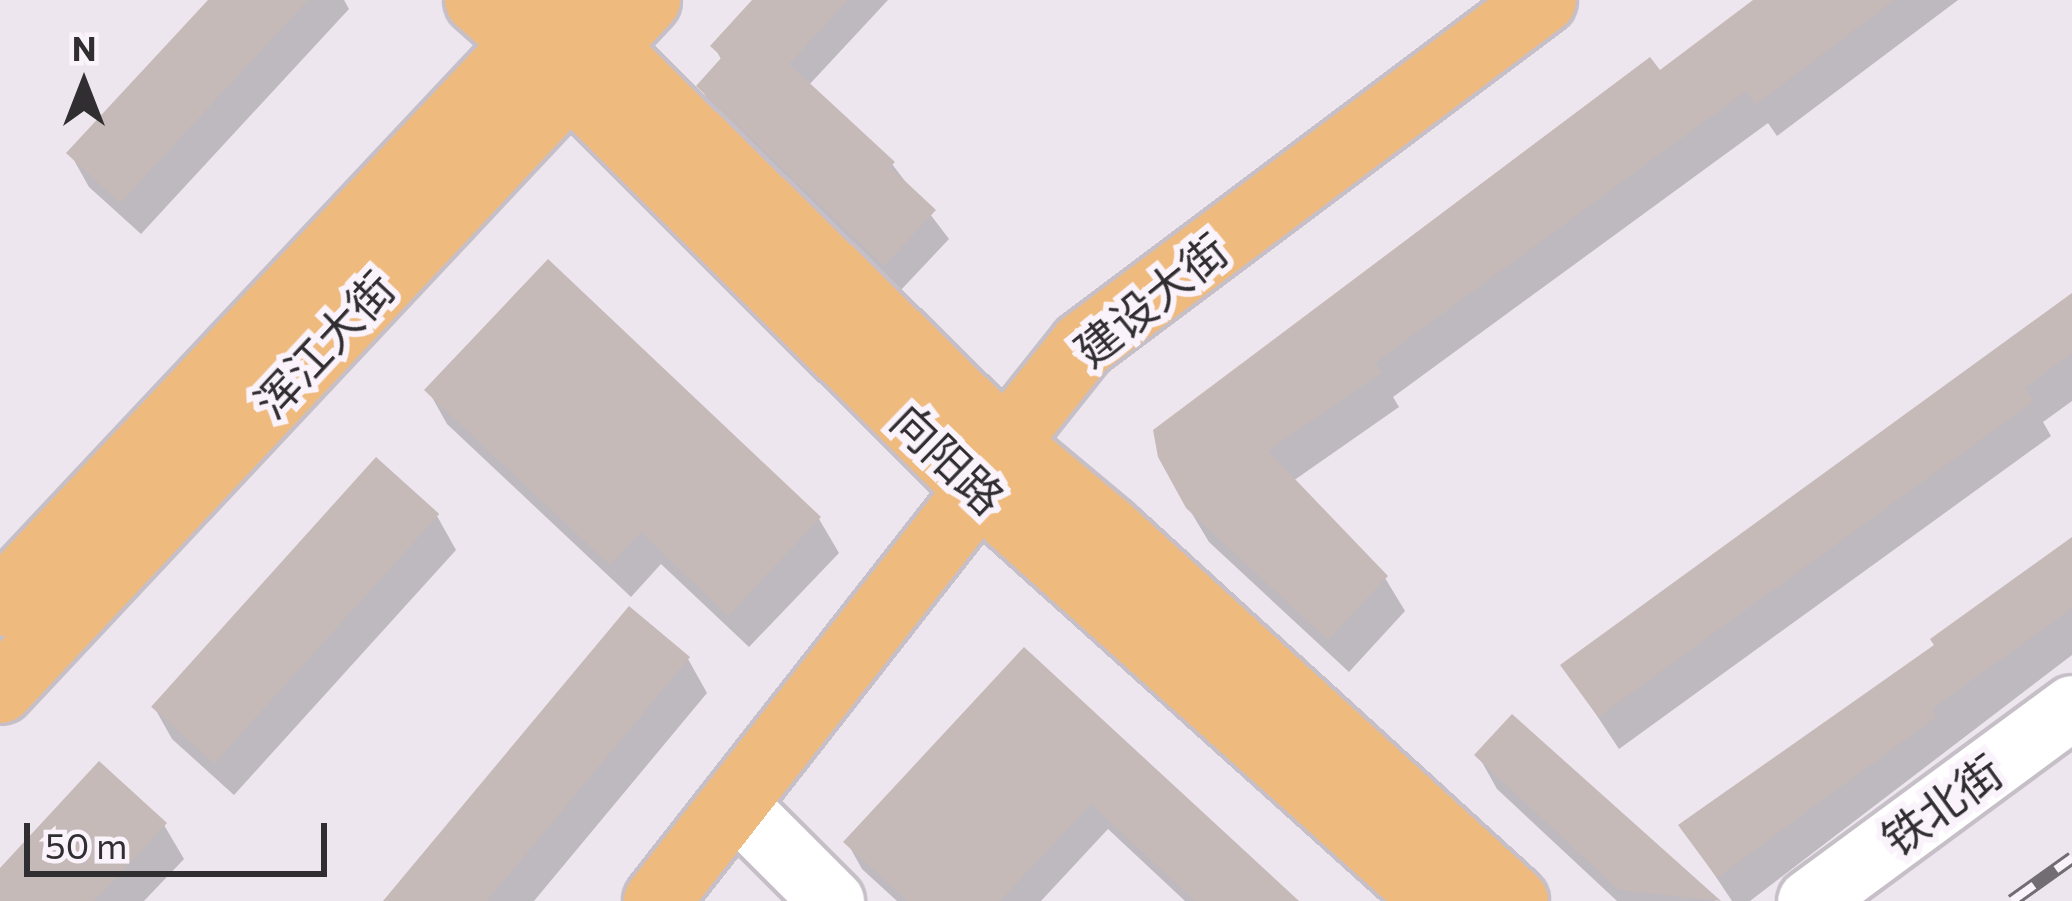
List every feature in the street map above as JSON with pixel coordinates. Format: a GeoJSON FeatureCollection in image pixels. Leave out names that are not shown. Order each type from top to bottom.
{"type":"FeatureCollection","features":[{"type":"Feature","properties":{"kind":"main road","name":"浑江大街"},"geometry":{"type":"LineString","coordinates":[[0,603],[551,28],[647,0]]}},
{"type":"Feature","properties":{"kind":"main road","name":"建设大街"},"geometry":{"type":"LineString","coordinates":[[657,901],[1082,345],[1543,0]]}},
{"type":"Feature","properties":{"kind":"main road","name":"浑江大街"},"geometry":{"type":"LineString","coordinates":[[0,690],[551,28]]}},
{"type":"Feature","properties":{"kind":"main road","name":"向阳路"},"geometry":{"type":"LineString","coordinates":[[551,28],[1436,901]]}},
{"type":"Feature","properties":{"kind":"main road","name":"向阳路"},"geometry":{"type":"LineString","coordinates":[[992,467],[1109,530],[1514,901]]}},
{"type":"Feature","properties":{"kind":"street","name":"铁北街"},"geometry":{"type":"LineString","coordinates":[[1809,901],[2072,707]]}},
{"type":"Feature","properties":{"kind":"street"},"geometry":{"type":"LineString","coordinates":[[734,803],[832,901]]}},
{"type":"Feature","properties":{"kind":"building"},"geometry":{"type":"Polygon","coordinates":[[[208,0],[308,0],[120,203],[66,153],[208,0]]]}},
{"type":"Feature","properties":{"kind":"building"},"geometry":{"type":"Polygon","coordinates":[[[752,0],[848,0],[789,64],[895,162],[890,167],[936,210],[884,266],[696,86],[722,57],[710,46],[752,0]]]}},
{"type":"Feature","properties":{"kind":"building"},"geometry":{"type":"Polygon","coordinates":[[[1753,0],[1894,0],[1756,104],[1746,91],[1375,363],[1382,372],[1268,451],[1388,576],[1328,640],[1186,508],[1158,457],[1153,430],[1650,57],[1660,70],[1753,0]]]}},
{"type":"Feature","properties":{"kind":"building"},"geometry":{"type":"Polygon","coordinates":[[[548,259],[821,517],[728,616],[641,532],[610,565],[424,390],[548,259]]]}},
{"type":"Feature","properties":{"kind":"building"},"geometry":{"type":"Polygon","coordinates":[[[2072,293],[2072,353],[2025,388],[2034,401],[1598,717],[1560,665],[2072,293]]]}},
{"type":"Feature","properties":{"kind":"building"},"geometry":{"type":"Polygon","coordinates":[[[376,457],[439,514],[214,764],[151,707],[376,457]]]}},
{"type":"Feature","properties":{"kind":"building"},"geometry":{"type":"Polygon","coordinates":[[[2072,537],[2072,608],[1932,709],[1937,716],[1717,878],[1678,825],[1934,645],[1930,639],[2072,537]]]}},
{"type":"Feature","properties":{"kind":"building"},"geometry":{"type":"Polygon","coordinates":[[[629,606],[690,657],[487,901],[383,901],[629,606]]]}},
{"type":"Feature","properties":{"kind":"building"},"geometry":{"type":"Polygon","coordinates":[[[1024,647],[1299,901],[1195,901],[1091,804],[1000,901],[908,901],[843,842],[1024,647]]]}},
{"type":"Feature","properties":{"kind":"building"},"geometry":{"type":"Polygon","coordinates":[[[1512,714],[1721,901],[1619,890],[1474,755],[1512,714]]]}},
{"type":"Feature","properties":{"kind":"building"},"geometry":{"type":"Polygon","coordinates":[[[99,761],[167,823],[94,901],[0,901],[0,868],[99,761]]]}},
{"type":"Feature","properties":{"kind":"railway"},"geometry":{"type":"LineString","coordinates":[[2012,901],[2072,858]]}}]}
